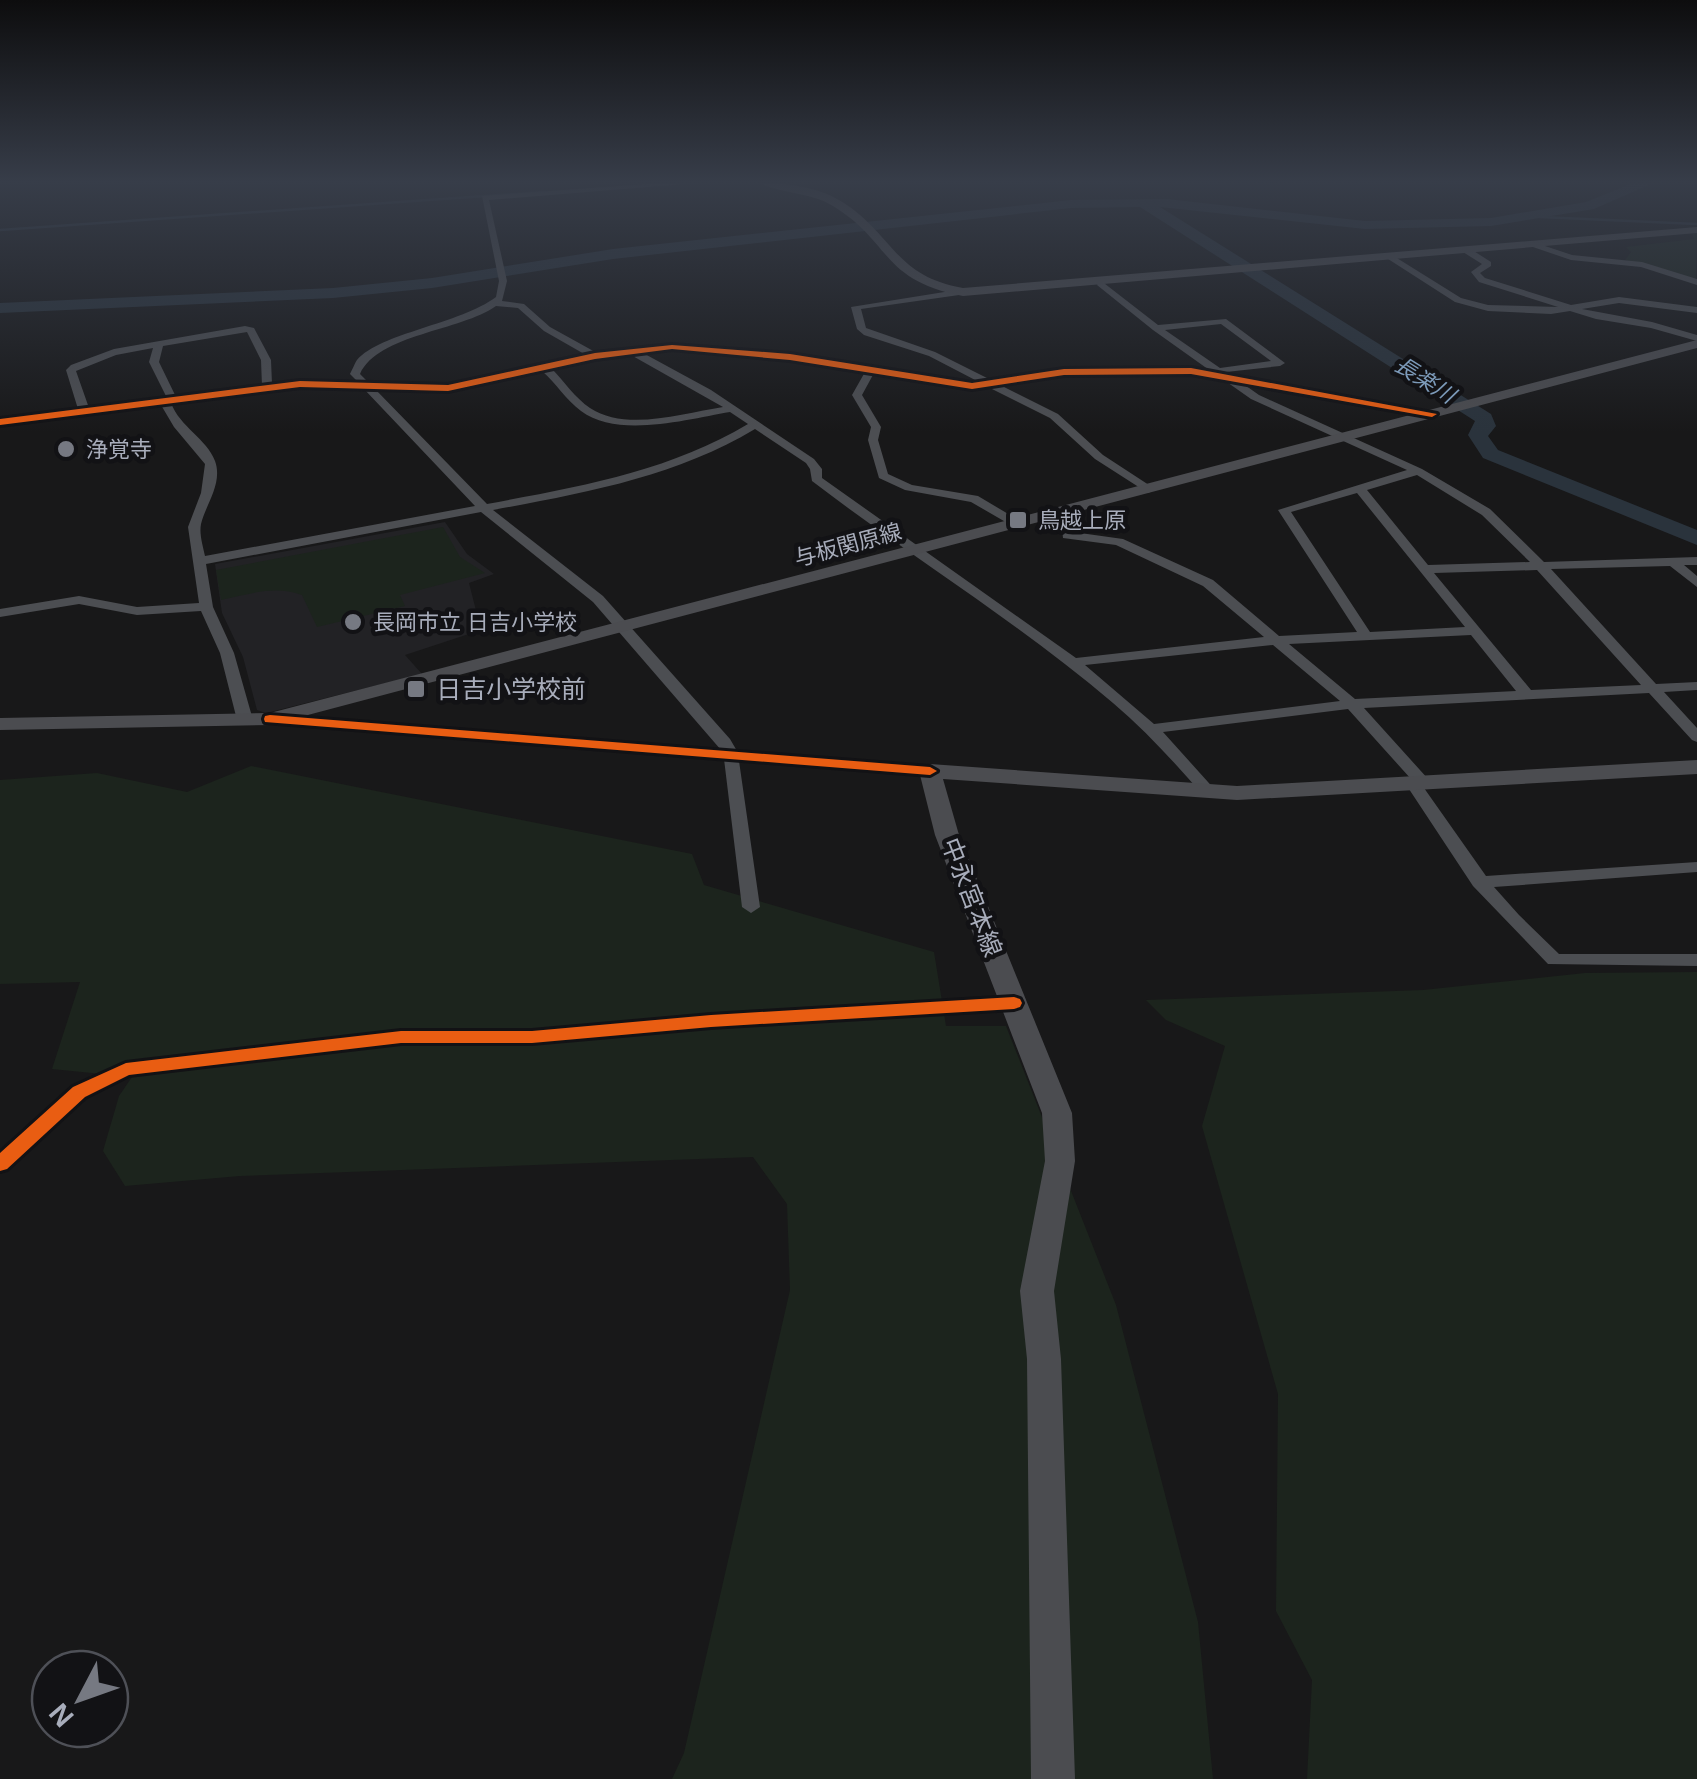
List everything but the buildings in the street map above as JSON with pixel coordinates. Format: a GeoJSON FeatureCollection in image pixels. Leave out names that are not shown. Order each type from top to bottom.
{"type":"FeatureCollection","features":[{"type":"Feature","properties":{"kind":"main road"},"geometry":{"type":"LineString","coordinates":[[900,266],[912,279],[932,288],[962,292],[1291,266]]}},
{"type":"Feature","properties":{"kind":"main road","name":"与板関原線"},"geometry":{"type":"LineString","coordinates":[[0,724],[270,719],[1064,512],[1697,341]]}},
{"type":"Feature","properties":{"kind":"main road"},"geometry":{"type":"LineString","coordinates":[[930,771],[1209,792],[1274,792],[1697,767]]}},
{"type":"Feature","properties":{"kind":"main road","name":"中永宮本線"},"geometry":{"type":"LineString","coordinates":[[930,771],[947,835],[1050,1089],[1062,1131],[1036,1311],[1044,1378],[1053,1779]]}},
{"type":"Feature","properties":{"kind":"street"},"geometry":{"type":"LineString","coordinates":[[500,266],[504,292],[496,303],[462,322],[368,353],[356,366],[356,374],[485,509],[598,598],[725,742],[750,907]]}},
{"type":"Feature","properties":{"kind":"street"},"geometry":{"type":"LineString","coordinates":[[1405,266],[1466,303],[1524,312],[1619,300],[1697,310]]}},
{"type":"Feature","properties":{"kind":"street"},"geometry":{"type":"LineString","coordinates":[[1485,266],[1475,272],[1476,277],[1567,308],[1697,341]]}},
{"type":"Feature","properties":{"kind":"street"},"geometry":{"type":"LineString","coordinates":[[1645,266],[1697,282]]}},
{"type":"Feature","properties":{"kind":"street"},"geometry":{"type":"LineString","coordinates":[[1100,282],[1156,328],[1271,406],[1418,470],[1486,512],[1697,737]]}},
{"type":"Feature","properties":{"kind":"street"},"geometry":{"type":"LineString","coordinates":[[962,292],[856,308],[867,333],[932,354],[988,386],[1054,416],[1099,457],[1148,489]]}},
{"type":"Feature","properties":{"kind":"street"},"geometry":{"type":"LineString","coordinates":[[496,303],[521,306],[547,330],[595,356]]}},
{"type":"Feature","properties":{"kind":"street"},"geometry":{"type":"LineString","coordinates":[[0,422],[311,384],[448,388],[595,356],[692,347],[790,356],[949,384],[988,386],[1064,372],[1217,372],[1280,363],[1223,321],[1156,328]]}},
{"type":"Feature","properties":{"kind":"street"},"geometry":{"type":"LineString","coordinates":[[84,412],[70,370],[106,354],[251,330],[266,360],[267,388]]}},
{"type":"Feature","properties":{"kind":"street"},"geometry":{"type":"LineString","coordinates":[[159,345],[154,362],[176,424],[208,458],[210,466],[203,514],[194,527],[206,606],[227,653],[245,720]]}},
{"type":"Feature","properties":{"kind":"street"},"geometry":{"type":"LineString","coordinates":[[632,351],[756,424],[810,461],[816,479],[864,517],[918,550],[1033,636],[1076,662],[1153,729],[1209,792]]}},
{"type":"Feature","properties":{"kind":"street"},"geometry":{"type":"LineString","coordinates":[[545,368],[563,382],[583,408],[612,420],[638,422],[731,409]]}},
{"type":"Feature","properties":{"kind":"street"},"geometry":{"type":"LineString","coordinates":[[870,372],[857,395],[876,427],[873,440],[883,476],[909,488],[974,499],[1016,524]]}},
{"type":"Feature","properties":{"kind":"street"},"geometry":{"type":"LineString","coordinates":[[1217,372],[1432,414]]}},
{"type":"Feature","properties":{"kind":"street"},"geometry":{"type":"LineString","coordinates":[[200,561],[596,487],[724,445],[756,424]]}},
{"type":"Feature","properties":{"kind":"street"},"geometry":{"type":"LineString","coordinates":[[1368,637],[1284,514],[1290,507],[1418,470]]}},
{"type":"Feature","properties":{"kind":"street"},"geometry":{"type":"LineString","coordinates":[[1360,488],[1526,694]]}},
{"type":"Feature","properties":{"kind":"street"},"geometry":{"type":"LineString","coordinates":[[1064,512],[1067,535],[1119,542],[1187,570],[1208,583],[1352,704],[1418,783],[1478,882],[1514,926],[1555,960],[1697,960]]}},
{"type":"Feature","properties":{"kind":"street"},"geometry":{"type":"LineString","coordinates":[[1426,569],[1697,561]]}},
{"type":"Feature","properties":{"kind":"street"},"geometry":{"type":"LineString","coordinates":[[1674,562],[1697,584]]}},
{"type":"Feature","properties":{"kind":"street"},"geometry":{"type":"LineString","coordinates":[[0,614],[78,600],[137,611],[206,606]]}},
{"type":"Feature","properties":{"kind":"street"},"geometry":{"type":"LineString","coordinates":[[1076,662],[1276,640],[1476,632]]}},
{"type":"Feature","properties":{"kind":"street"},"geometry":{"type":"LineString","coordinates":[[1153,729],[1352,704],[1697,686]]}},
{"type":"Feature","properties":{"kind":"street"},"geometry":{"type":"LineString","coordinates":[[270,719],[930,771]]}},
{"type":"Feature","properties":{"kind":"street"},"geometry":{"type":"LineString","coordinates":[[1478,882],[1697,867]]}},
{"type":"Feature","properties":{"kind":"street"},"geometry":{"type":"LineString","coordinates":[[0,1164],[78,1092],[126,1069],[401,1037],[532,1037],[1014,1003]]}},
{"type":"Feature","properties":{"kind":"shaded area"},"geometry":{"type":"Polygon","coordinates":[[[1643,266],[1696,266],[1696,278],[1682,279],[1643,266]]]}},
{"type":"Feature","properties":{"kind":"shaded area","name":"長岡市立 日吉小学校"},"geometry":{"type":"Polygon","coordinates":[[[445,522],[467,554],[494,574],[469,583],[481,630],[405,655],[422,674],[266,713],[257,710],[243,657],[222,613],[215,564],[445,522]]]}},
{"type":"Feature","properties":{"kind":"shaded area"},"geometry":{"type":"Polygon","coordinates":[[[443,527],[460,557],[485,573],[400,595],[405,606],[317,627],[302,595],[292,592],[262,592],[221,600],[216,570],[443,527]]]}},
{"type":"Feature","properties":{"kind":"shaded area"},"geometry":{"type":"Polygon","coordinates":[[[251,766],[692,854],[704,885],[934,952],[946,1026],[1006,1026],[1116,1305],[1198,1622],[1213,1779],[672,1779],[684,1753],[790,1290],[787,1204],[753,1157],[240,1176],[125,1186],[103,1151],[119,1096],[132,1077],[52,1069],[80,982],[0,984],[0,780],[97,773],[187,792],[251,766]]]}},
{"type":"Feature","properties":{"kind":"shaded area"},"geometry":{"type":"Polygon","coordinates":[[[1697,972],[1697,1779],[1307,1779],[1312,1680],[1276,1611],[1278,1394],[1202,1126],[1225,1046],[1166,1020],[1146,1000],[1423,990],[1585,973],[1697,972]]]}},
{"type":"Feature","properties":{"kind":"waterway"},"geometry":{"type":"LineString","coordinates":[[0,308],[333,293],[432,283],[538,266]]}},
{"type":"Feature","properties":{"kind":"waterway","name":"長楽川"},"geometry":{"type":"LineString","coordinates":[[1243,266],[1484,418],[1486,426],[1478,435],[1490,454],[1697,538]]}},
{"type":"Feature","properties":{"kind":"cycle path"},"geometry":{"type":"LineString","coordinates":[[0,422],[300,384],[448,388],[595,356],[672,347],[790,357],[972,386],[1064,372],[1191,371],[1432,414]]}},
{"type":"Feature","properties":{"kind":"cycle path"},"geometry":{"type":"LineString","coordinates":[[270,719],[930,771]]}},
{"type":"Feature","properties":{"kind":"cycle path"},"geometry":{"type":"LineString","coordinates":[[0,1164],[79,1092],[126,1069],[401,1037],[532,1037],[711,1021],[1014,1003]]}},
{"type":"Feature","properties":{"kind":"place","name":"浄覚寺"},"geometry":{"type":"Point","coordinates":[66,449]}},
{"type":"Feature","properties":{"kind":"place","name":"鳥越上原"},"geometry":{"type":"Point","coordinates":[1018,520]}},
{"type":"Feature","properties":{"kind":"place","name":"長岡市立 日吉小学校"},"geometry":{"type":"Point","coordinates":[353,622]}},
{"type":"Feature","properties":{"kind":"place","name":"日吉小学校前"},"geometry":{"type":"Point","coordinates":[416,689]}}]}
